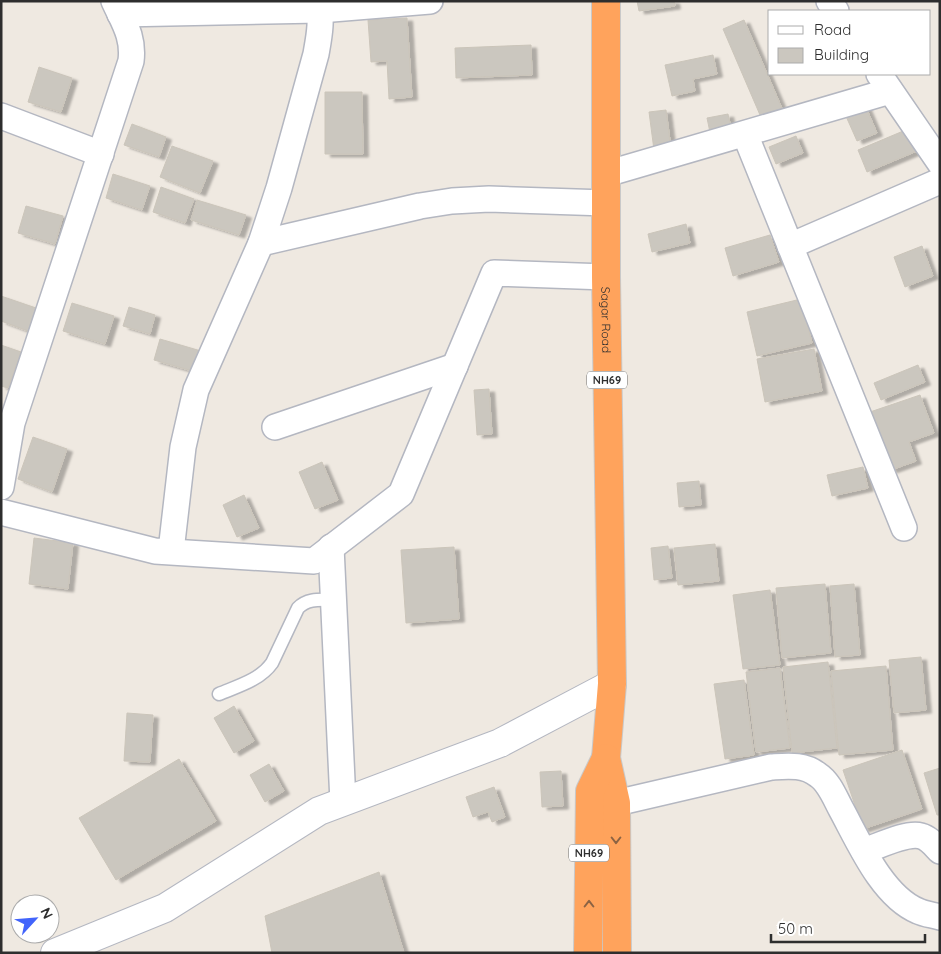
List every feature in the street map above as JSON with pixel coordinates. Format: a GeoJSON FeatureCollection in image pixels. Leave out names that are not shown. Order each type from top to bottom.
{"type":"FeatureCollection","features":[{"type":"Feature","properties":{"kind":"highway","name":"Sagar Road"},"geometry":{"type":"LineString","coordinates":[[606,1],[606,277],[612,684],[606,758],[616,803],[617,953]]}},
{"type":"Feature","properties":{"kind":"highway","name":"Sagar Road"},"geometry":{"type":"LineString","coordinates":[[588,953],[590,791],[606,758]]}},
{"type":"Feature","properties":{"kind":"main road"},"geometry":{"type":"LineString","coordinates":[[55,953],[165,908],[319,811],[500,743],[612,684]]}},
{"type":"Feature","properties":{"kind":"street"},"geometry":{"type":"LineString","coordinates":[[1,487],[6,421],[132,61],[133,46],[129,32],[117,8],[430,1]]}},
{"type":"Feature","properties":{"kind":"street"},"geometry":{"type":"LineString","coordinates":[[171,551],[183,447],[196,390],[261,242],[279,188],[316,54],[320,33],[318,5]]}},
{"type":"Feature","properties":{"kind":"street"},"geometry":{"type":"LineString","coordinates":[[606,174],[745,134],[884,82],[940,163]]}},
{"type":"Feature","properties":{"kind":"street"},"geometry":{"type":"LineString","coordinates":[[1,116],[101,154]]}},
{"type":"Feature","properties":{"kind":"street"},"geometry":{"type":"LineString","coordinates":[[745,134],[904,528]]}},
{"type":"Feature","properties":{"kind":"street"},"geometry":{"type":"LineString","coordinates":[[790,246],[940,181]]}},
{"type":"Feature","properties":{"kind":"street"},"geometry":{"type":"LineString","coordinates":[[261,242],[420,206],[452,201],[489,199],[606,203]]}},
{"type":"Feature","properties":{"kind":"street"},"geometry":{"type":"LineString","coordinates":[[1,512],[155,551],[314,560],[400,494],[494,273],[606,277]]}},
{"type":"Feature","properties":{"kind":"street"},"geometry":{"type":"LineString","coordinates":[[275,427],[455,366]]}},
{"type":"Feature","properties":{"kind":"street"},"geometry":{"type":"LineString","coordinates":[[331,547],[343,802]]}},
{"type":"Feature","properties":{"kind":"street"},"geometry":{"type":"LineString","coordinates":[[616,803],[771,767],[806,768],[820,776],[830,789],[864,851],[886,884],[897,896],[918,912],[940,917]]}},
{"type":"Feature","properties":{"kind":"street"},"geometry":{"type":"LineString","coordinates":[[864,851],[910,836],[921,836],[931,841],[940,851]]}},
{"type":"Feature","properties":{"kind":"lane"},"geometry":{"type":"LineString","coordinates":[[219,694],[258,677],[266,671],[272,663],[298,608],[304,602],[334,600]]}},
{"type":"Feature","properties":{"kind":"building"},"geometry":{"type":"Polygon","coordinates":[[[637,1],[674,1],[675,6],[639,11],[637,1]]]}},
{"type":"Feature","properties":{"kind":"building"},"geometry":{"type":"Polygon","coordinates":[[[407,18],[412,97],[389,99],[387,61],[371,62],[368,20],[407,18]]]}},
{"type":"Feature","properties":{"kind":"building"},"geometry":{"type":"Polygon","coordinates":[[[744,20],[784,113],[763,122],[723,29],[744,20]]]}},
{"type":"Feature","properties":{"kind":"building"},"geometry":{"type":"Polygon","coordinates":[[[531,45],[532,75],[456,78],[455,48],[531,45]]]}},
{"type":"Feature","properties":{"kind":"building"},"geometry":{"type":"Polygon","coordinates":[[[713,55],[717,74],[693,79],[695,91],[672,96],[665,65],[713,55]]]}},
{"type":"Feature","properties":{"kind":"building"},"geometry":{"type":"Polygon","coordinates":[[[39,67],[72,78],[61,112],[28,102],[39,67]]]}},
{"type":"Feature","properties":{"kind":"building"},"geometry":{"type":"Polygon","coordinates":[[[325,92],[362,92],[363,154],[325,154],[325,92]]]}},
{"type":"Feature","properties":{"kind":"building"},"geometry":{"type":"Polygon","coordinates":[[[865,105],[877,133],[857,141],[845,114],[865,105]]]}},
{"type":"Feature","properties":{"kind":"building"},"geometry":{"type":"Polygon","coordinates":[[[666,110],[671,148],[654,150],[649,112],[666,110]]]}},
{"type":"Feature","properties":{"kind":"building"},"geometry":{"type":"Polygon","coordinates":[[[728,114],[732,133],[711,137],[707,118],[728,114]]]}},
{"type":"Feature","properties":{"kind":"building"},"geometry":{"type":"Polygon","coordinates":[[[132,124],[166,137],[159,157],[124,145],[132,124]]]}},
{"type":"Feature","properties":{"kind":"building"},"geometry":{"type":"Polygon","coordinates":[[[908,129],[917,151],[867,172],[858,150],[908,129]]]}},
{"type":"Feature","properties":{"kind":"building"},"geometry":{"type":"Polygon","coordinates":[[[796,136],[803,153],[776,164],[769,147],[796,136]]]}},
{"type":"Feature","properties":{"kind":"building"},"geometry":{"type":"Polygon","coordinates":[[[172,146],[213,161],[200,193],[160,177],[172,146]]]}},
{"type":"Feature","properties":{"kind":"building"},"geometry":{"type":"Polygon","coordinates":[[[113,174],[150,186],[142,210],[106,198],[113,174]]]}},
{"type":"Feature","properties":{"kind":"building"},"geometry":{"type":"Polygon","coordinates":[[[161,187],[194,199],[185,223],[153,212],[161,187]]]}},
{"type":"Feature","properties":{"kind":"building"},"geometry":{"type":"Polygon","coordinates":[[[197,200],[246,215],[239,235],[191,220],[197,200]]]}},
{"type":"Feature","properties":{"kind":"building"},"geometry":{"type":"Polygon","coordinates":[[[26,206],[63,216],[55,244],[18,233],[26,206]]]}},
{"type":"Feature","properties":{"kind":"building"},"geometry":{"type":"Polygon","coordinates":[[[686,224],[690,243],[652,252],[648,234],[686,224]]]}},
{"type":"Feature","properties":{"kind":"building"},"geometry":{"type":"Polygon","coordinates":[[[770,235],[779,262],[733,276],[725,248],[770,235]]]}},
{"type":"Feature","properties":{"kind":"building"},"geometry":{"type":"Polygon","coordinates":[[[922,246],[933,276],[905,287],[894,257],[922,246]]]}},
{"type":"Feature","properties":{"kind":"building"},"geometry":{"type":"Polygon","coordinates":[[[1,296],[36,308],[28,331],[1,321],[1,296]]]}},
{"type":"Feature","properties":{"kind":"building"},"geometry":{"type":"Polygon","coordinates":[[[801,299],[812,343],[757,356],[747,312],[801,299]]]}},
{"type":"Feature","properties":{"kind":"building"},"geometry":{"type":"Polygon","coordinates":[[[72,303],[114,316],[105,344],[63,331],[72,303]]]}},
{"type":"Feature","properties":{"kind":"building"},"geometry":{"type":"Polygon","coordinates":[[[129,307],[155,315],[150,334],[123,326],[129,307]]]}},
{"type":"Feature","properties":{"kind":"building"},"geometry":{"type":"Polygon","coordinates":[[[160,339],[201,351],[196,372],[154,360],[160,339]]]}},
{"type":"Feature","properties":{"kind":"building"},"geometry":{"type":"Polygon","coordinates":[[[1,345],[21,352],[8,388],[1,386],[1,345]]]}},
{"type":"Feature","properties":{"kind":"building"},"geometry":{"type":"Polygon","coordinates":[[[814,349],[822,391],[765,402],[757,359],[814,349]]]}},
{"type":"Feature","properties":{"kind":"building"},"geometry":{"type":"Polygon","coordinates":[[[918,365],[925,382],[881,400],[874,383],[918,365]]]}},
{"type":"Feature","properties":{"kind":"building"},"geometry":{"type":"Polygon","coordinates":[[[489,389],[492,434],[477,435],[474,390],[489,389]]]}},
{"type":"Feature","properties":{"kind":"building"},"geometry":{"type":"Polygon","coordinates":[[[920,395],[934,433],[909,442],[916,461],[891,470],[870,412],[920,395]]]}},
{"type":"Feature","properties":{"kind":"building"},"geometry":{"type":"Polygon","coordinates":[[[33,437],[67,449],[52,492],[18,479],[33,437]]]}},
{"type":"Feature","properties":{"kind":"building"},"geometry":{"type":"Polygon","coordinates":[[[322,462],[338,500],[315,509],[299,472],[322,462]]]}},
{"type":"Feature","properties":{"kind":"building"},"geometry":{"type":"Polygon","coordinates":[[[863,467],[868,488],[832,496],[827,475],[863,467]]]}},
{"type":"Feature","properties":{"kind":"building"},"geometry":{"type":"Polygon","coordinates":[[[699,481],[701,505],[679,507],[677,483],[699,481]]]}},
{"type":"Feature","properties":{"kind":"building"},"geometry":{"type":"Polygon","coordinates":[[[244,495],[259,528],[237,537],[223,505],[244,495]]]}},
{"type":"Feature","properties":{"kind":"building"},"geometry":{"type":"Polygon","coordinates":[[[34,538],[73,543],[68,589],[29,584],[34,538]]]}},
{"type":"Feature","properties":{"kind":"building"},"geometry":{"type":"Polygon","coordinates":[[[715,544],[719,581],[678,585],[674,548],[715,544]]]}},
{"type":"Feature","properties":{"kind":"building"},"geometry":{"type":"Polygon","coordinates":[[[668,546],[672,578],[654,580],[651,548],[668,546]]]}},
{"type":"Feature","properties":{"kind":"building"},"geometry":{"type":"Polygon","coordinates":[[[454,547],[459,619],[406,623],[401,550],[454,547]]]}},
{"type":"Feature","properties":{"kind":"building"},"geometry":{"type":"Polygon","coordinates":[[[825,584],[831,653],[782,658],[776,588],[825,584]]]}},
{"type":"Feature","properties":{"kind":"building"},"geometry":{"type":"Polygon","coordinates":[[[854,584],[860,655],[835,657],[830,586],[854,584]]]}},
{"type":"Feature","properties":{"kind":"building"},"geometry":{"type":"Polygon","coordinates":[[[770,590],[780,665],[743,669],[733,595],[770,590]]]}},
{"type":"Feature","properties":{"kind":"building"},"geometry":{"type":"Polygon","coordinates":[[[921,657],[926,710],[894,713],[889,660],[921,657]]]}},
{"type":"Feature","properties":{"kind":"building"},"geometry":{"type":"Polygon","coordinates":[[[828,662],[837,748],[792,753],[783,667],[828,662]]]}},
{"type":"Feature","properties":{"kind":"building"},"geometry":{"type":"Polygon","coordinates":[[[886,666],[893,750],[839,755],[831,671],[886,666]]]}},
{"type":"Feature","properties":{"kind":"building"},"geometry":{"type":"Polygon","coordinates":[[[780,668],[790,748],[756,752],[746,672],[780,668]]]}},
{"type":"Feature","properties":{"kind":"building"},"geometry":{"type":"Polygon","coordinates":[[[744,680],[754,755],[725,759],[714,684],[744,680]]]}},
{"type":"Feature","properties":{"kind":"building"},"geometry":{"type":"Polygon","coordinates":[[[234,706],[254,741],[234,753],[214,718],[234,706]]]}},
{"type":"Feature","properties":{"kind":"building"},"geometry":{"type":"Polygon","coordinates":[[[127,713],[153,715],[150,762],[124,761],[127,713]]]}},
{"type":"Feature","properties":{"kind":"building"},"geometry":{"type":"Polygon","coordinates":[[[902,750],[922,809],[863,829],[843,770],[902,750]]]}},
{"type":"Feature","properties":{"kind":"building"},"geometry":{"type":"Polygon","coordinates":[[[179,759],[216,821],[116,880],[79,818],[179,759]]]}},
{"type":"Feature","properties":{"kind":"building"},"geometry":{"type":"Polygon","coordinates":[[[269,764],[284,791],[265,802],[250,775],[269,764]]]}},
{"type":"Feature","properties":{"kind":"building"},"geometry":{"type":"Polygon","coordinates":[[[940,768],[940,815],[937,815],[924,773],[940,768]]]}},
{"type":"Feature","properties":{"kind":"building"},"geometry":{"type":"Polygon","coordinates":[[[561,771],[563,806],[542,807],[540,772],[561,771]]]}},
{"type":"Feature","properties":{"kind":"building"},"geometry":{"type":"Polygon","coordinates":[[[494,787],[505,817],[492,822],[488,812],[473,817],[466,797],[494,787]]]}},
{"type":"Feature","properties":{"kind":"building"},"geometry":{"type":"Polygon","coordinates":[[[379,872],[404,953],[272,953],[265,916],[379,872]]]}}]}
